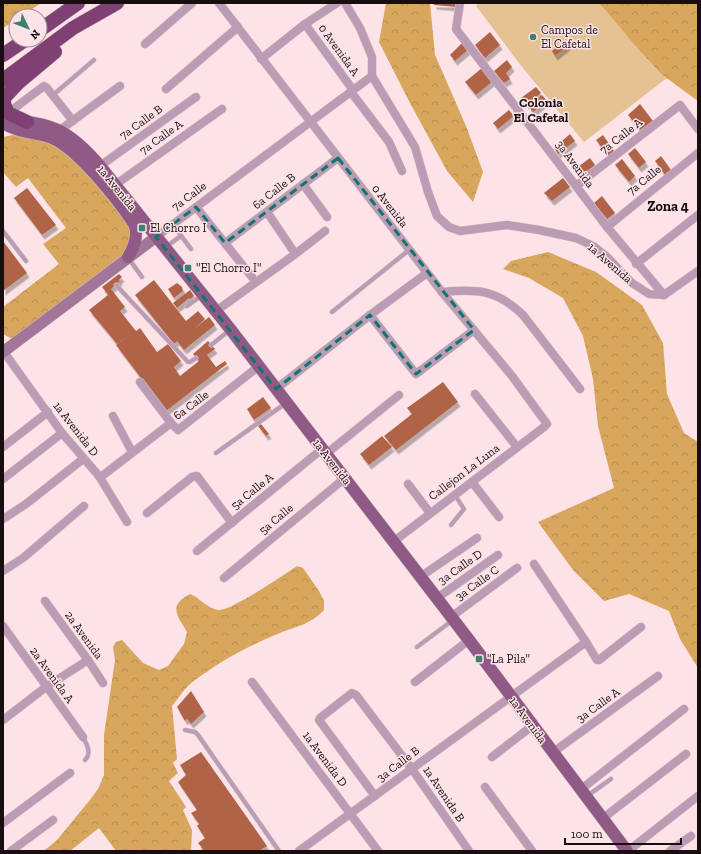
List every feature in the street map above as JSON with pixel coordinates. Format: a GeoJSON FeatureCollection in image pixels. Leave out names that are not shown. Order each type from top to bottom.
{"type":"FeatureCollection","features":[{"type":"Feature","properties":{"kind":"highway"},"geometry":{"type":"LineString","coordinates":[[48,24],[78,3]]}},
{"type":"Feature","properties":{"kind":"highway"},"geometry":{"type":"LineString","coordinates":[[3,80],[73,28],[112,6]]}},
{"type":"Feature","properties":{"kind":"highway"},"geometry":{"type":"LineString","coordinates":[[27,122],[5,119],[4,98],[24,78],[112,6]]}},
{"type":"Feature","properties":{"kind":"highway"},"geometry":{"type":"LineString","coordinates":[[3,55],[13,48]]}},
{"type":"Feature","properties":{"kind":"main road"},"geometry":{"type":"LineString","coordinates":[[5,119],[17,130],[52,138],[68,148],[79,157],[112,194],[136,229],[133,249],[128,257]]}},
{"type":"Feature","properties":{"kind":"main road","name":"1a Avenida"},"geometry":{"type":"LineString","coordinates":[[27,122],[42,124],[60,130],[78,142],[100,166],[259,366],[469,640],[552,753],[627,851]]}},
{"type":"Feature","properties":{"kind":"street"},"geometry":{"type":"LineString","coordinates":[[146,44],[192,3]]}},
{"type":"Feature","properties":{"kind":"street","name":"0 Avenida"},"geometry":{"type":"LineString","coordinates":[[219,3],[409,250],[512,376],[545,420]]}},
{"type":"Feature","properties":{"kind":"street"},"geometry":{"type":"LineString","coordinates":[[261,59],[305,24],[337,3]]}},
{"type":"Feature","properties":{"kind":"street"},"geometry":{"type":"LineString","coordinates":[[344,3],[360,28],[372,57],[372,76]]}},
{"type":"Feature","properties":{"kind":"street","name":"3a Avenida"},"geometry":{"type":"LineString","coordinates":[[460,3],[456,30],[636,264],[664,295]]}},
{"type":"Feature","properties":{"kind":"street","name":"0 Avenida A"},"geometry":{"type":"LineString","coordinates":[[305,24],[389,142],[402,171]]}},
{"type":"Feature","properties":{"kind":"street"},"geometry":{"type":"LineString","coordinates":[[166,89],[238,26]]}},
{"type":"Feature","properties":{"kind":"street","name":"7a Calle"},"geometry":{"type":"LineString","coordinates":[[4,350],[108,276],[128,257],[372,76]]}},
{"type":"Feature","properties":{"kind":"street","name":"1a Avenida"},"geometry":{"type":"LineString","coordinates":[[372,76],[415,147],[436,216],[449,227],[460,231],[507,225],[576,238],[593,246],[606,256],[632,283],[649,294],[664,295]]}},
{"type":"Feature","properties":{"kind":"street"},"geometry":{"type":"LineString","coordinates":[[5,119],[44,86],[73,120]]}},
{"type":"Feature","properties":{"kind":"street"},"geometry":{"type":"LineString","coordinates":[[60,130],[120,86]]}},
{"type":"Feature","properties":{"kind":"street","name":"7a Calle B"},"geometry":{"type":"LineString","coordinates":[[100,166],[196,97]]}},
{"type":"Feature","properties":{"kind":"street","name":"7a Calle A"},"geometry":{"type":"LineString","coordinates":[[576,186],[680,105],[698,129]]}},
{"type":"Feature","properties":{"kind":"street","name":"7a Calle A"},"geometry":{"type":"LineString","coordinates":[[114,185],[222,108]]}},
{"type":"Feature","properties":{"kind":"street","name":"7a Calle"},"geometry":{"type":"LineString","coordinates":[[607,227],[698,153]]}},
{"type":"Feature","properties":{"kind":"street","name":"6a Calle B"},"geometry":{"type":"LineString","coordinates":[[225,244],[338,158]]}},
{"type":"Feature","properties":{"kind":"street"},"geometry":{"type":"LineString","coordinates":[[303,184],[327,217]]}},
{"type":"Feature","properties":{"kind":"street"},"geometry":{"type":"LineString","coordinates":[[196,207],[252,277]]}},
{"type":"Feature","properties":{"kind":"street"},"geometry":{"type":"LineString","coordinates":[[267,212],[292,249]]}},
{"type":"Feature","properties":{"kind":"street"},"geometry":{"type":"LineString","coordinates":[[636,264],[698,215]]}},
{"type":"Feature","properties":{"kind":"street"},"geometry":{"type":"LineString","coordinates":[[216,311],[325,231]]}},
{"type":"Feature","properties":{"kind":"street"},"geometry":{"type":"LineString","coordinates":[[664,295],[698,271]]}},
{"type":"Feature","properties":{"kind":"street"},"geometry":{"type":"LineString","coordinates":[[276,389],[370,314],[427,273]]}},
{"type":"Feature","properties":{"kind":"street"},"geometry":{"type":"LineString","coordinates":[[442,292],[466,290],[483,291],[500,297],[513,304],[580,389]]}},
{"type":"Feature","properties":{"kind":"street"},"geometry":{"type":"LineString","coordinates":[[370,314],[416,374],[474,330]]}},
{"type":"Feature","properties":{"kind":"street","name":"1a Avenida D"},"geometry":{"type":"LineString","coordinates":[[4,350],[62,433],[99,476],[127,522]]}},
{"type":"Feature","properties":{"kind":"street","name":"6a Calle"},"geometry":{"type":"LineString","coordinates":[[99,476],[102,476],[171,423],[176,429],[179,430],[259,366]]}},
{"type":"Feature","properties":{"kind":"street"},"geometry":{"type":"LineString","coordinates":[[140,382],[171,423]]}},
{"type":"Feature","properties":{"kind":"street"},"geometry":{"type":"LineString","coordinates":[[475,394],[517,447]]}},
{"type":"Feature","properties":{"kind":"street"},"geometry":{"type":"LineString","coordinates":[[324,452],[399,395]]}},
{"type":"Feature","properties":{"kind":"street"},"geometry":{"type":"LineString","coordinates":[[3,447],[48,412]]}},
{"type":"Feature","properties":{"kind":"street"},"geometry":{"type":"LineString","coordinates":[[113,416],[132,452]]}},
{"type":"Feature","properties":{"kind":"street","name":"Callejon La Luna"},"geometry":{"type":"LineString","coordinates":[[393,542],[544,427],[546,424],[545,420]]}},
{"type":"Feature","properties":{"kind":"street"},"geometry":{"type":"LineString","coordinates":[[3,479],[62,433]]}},
{"type":"Feature","properties":{"kind":"street","name":"5a Calle A"},"geometry":{"type":"LineString","coordinates":[[197,551],[324,452]]}},
{"type":"Feature","properties":{"kind":"street"},"geometry":{"type":"LineString","coordinates":[[3,519],[26,504],[83,459]]}},
{"type":"Feature","properties":{"kind":"street"},"geometry":{"type":"LineString","coordinates":[[147,513],[192,477],[197,476],[232,523]]}},
{"type":"Feature","properties":{"kind":"street","name":"5a Calle"},"geometry":{"type":"LineString","coordinates":[[224,578],[345,478]]}},
{"type":"Feature","properties":{"kind":"street"},"geometry":{"type":"LineString","coordinates":[[472,482],[499,517]]}},
{"type":"Feature","properties":{"kind":"street"},"geometry":{"type":"LineString","coordinates":[[408,484],[430,513]]}},
{"type":"Feature","properties":{"kind":"street"},"geometry":{"type":"LineString","coordinates":[[3,571],[24,558],[84,506]]}},
{"type":"Feature","properties":{"kind":"street"},"geometry":{"type":"LineString","coordinates":[[420,577],[476,538]]}},
{"type":"Feature","properties":{"kind":"street","name":"3a Calle D"},"geometry":{"type":"LineString","coordinates":[[437,598],[498,555]]}},
{"type":"Feature","properties":{"kind":"street"},"geometry":{"type":"LineString","coordinates":[[534,564],[597,660],[599,660],[640,627]]}},
{"type":"Feature","properties":{"kind":"street","name":"3a Calle C"},"geometry":{"type":"LineString","coordinates":[[452,618],[518,568]]}},
{"type":"Feature","properties":{"kind":"street","name":"2a Avenida"},"geometry":{"type":"LineString","coordinates":[[45,601],[88,660],[102,683]]}},
{"type":"Feature","properties":{"kind":"street","name":"2a Avenida A"},"geometry":{"type":"LineString","coordinates":[[3,626],[6,636],[83,737]]}},
{"type":"Feature","properties":{"kind":"street"},"geometry":{"type":"LineString","coordinates":[[415,682],[469,640]]}},
{"type":"Feature","properties":{"kind":"street","name":"3a Calle B"},"geometry":{"type":"LineString","coordinates":[[299,851],[586,642]]}},
{"type":"Feature","properties":{"kind":"street"},"geometry":{"type":"LineString","coordinates":[[3,720],[46,687],[88,660]]}},
{"type":"Feature","properties":{"kind":"street","name":"3a Calle A"},"geometry":{"type":"LineString","coordinates":[[552,753],[658,676]]}},
{"type":"Feature","properties":{"kind":"street","name":"1a Avenida D"},"geometry":{"type":"LineString","coordinates":[[252,682],[378,851]]}},
{"type":"Feature","properties":{"kind":"street","name":"1a Avenida B"},"geometry":{"type":"LineString","coordinates":[[375,796],[319,722],[319,719],[352,694],[354,694],[412,769],[469,851]]}},
{"type":"Feature","properties":{"kind":"street"},"geometry":{"type":"LineString","coordinates":[[583,794],[684,709]]}},
{"type":"Feature","properties":{"kind":"street"},"geometry":{"type":"LineString","coordinates":[[492,757],[532,726]]}},
{"type":"Feature","properties":{"kind":"street"},"geometry":{"type":"LineString","coordinates":[[602,819],[686,754]]}},
{"type":"Feature","properties":{"kind":"street"},"geometry":{"type":"LineString","coordinates":[[3,823],[70,773]]}},
{"type":"Feature","properties":{"kind":"street"},"geometry":{"type":"LineString","coordinates":[[485,787],[532,851]]}},
{"type":"Feature","properties":{"kind":"street"},"geometry":{"type":"LineString","coordinates":[[627,851],[698,796]]}},
{"type":"Feature","properties":{"kind":"street"},"geometry":{"type":"LineString","coordinates":[[11,851],[52,820]]}},
{"type":"Feature","properties":{"kind":"street"},"geometry":{"type":"LineString","coordinates":[[670,851],[691,836]]}},
{"type":"Feature","properties":{"kind":"lane"},"geometry":{"type":"LineString","coordinates":[[53,95],[94,60]]}},
{"type":"Feature","properties":{"kind":"lane"},"geometry":{"type":"LineString","coordinates":[[173,225],[191,249]]}},
{"type":"Feature","properties":{"kind":"lane"},"geometry":{"type":"LineString","coordinates":[[3,231],[26,261]]}},
{"type":"Feature","properties":{"kind":"lane"},"geometry":{"type":"LineString","coordinates":[[165,247],[181,236]]}},
{"type":"Feature","properties":{"kind":"lane"},"geometry":{"type":"LineString","coordinates":[[332,312],[409,250]]}},
{"type":"Feature","properties":{"kind":"lane"},"geometry":{"type":"LineString","coordinates":[[128,257],[142,277]]}},
{"type":"Feature","properties":{"kind":"lane"},"geometry":{"type":"LineString","coordinates":[[116,285],[188,362],[196,358]]}},
{"type":"Feature","properties":{"kind":"lane"},"geometry":{"type":"LineString","coordinates":[[187,306],[203,294]]}},
{"type":"Feature","properties":{"kind":"lane"},"geometry":{"type":"LineString","coordinates":[[211,345],[231,330]]}},
{"type":"Feature","properties":{"kind":"lane"},"geometry":{"type":"LineString","coordinates":[[216,453],[286,403]]}},
{"type":"Feature","properties":{"kind":"lane"},"geometry":{"type":"LineString","coordinates":[[451,525],[464,509],[455,494]]}},
{"type":"Feature","properties":{"kind":"lane","name":"3a Calle C"},"geometry":{"type":"LineString","coordinates":[[417,647],[452,618]]}},
{"type":"Feature","properties":{"kind":"lane"},"geometry":{"type":"LineString","coordinates":[[185,730],[195,732],[198,735],[279,851]]}},
{"type":"Feature","properties":{"kind":"lane"},"geometry":{"type":"LineString","coordinates":[[83,737],[89,751],[85,760]]}},
{"type":"Feature","properties":{"kind":"lane"},"geometry":{"type":"LineString","coordinates":[[583,794],[611,779]]}},
{"type":"Feature","properties":{"kind":"highlighted area"},"geometry":{"type":"Polygon","coordinates":[[[338,158],[474,330],[416,374],[370,315],[276,389],[156,237],[196,207],[225,243],[338,158]]]}},
{"type":"Feature","properties":{"kind":"green space"},"geometry":{"type":"Polygon","coordinates":[[[3,3],[41,3],[34,8],[8,8],[8,25],[3,28],[3,3]]]}},
{"type":"Feature","properties":{"kind":"green space"},"geometry":{"type":"Polygon","coordinates":[[[386,3],[430,3],[435,55],[466,126],[483,172],[473,202],[447,171],[379,42],[386,3]]]}},
{"type":"Feature","properties":{"kind":"green space"},"geometry":{"type":"Polygon","coordinates":[[[599,3],[698,3],[698,101],[661,74],[599,3]]]}},
{"type":"Feature","properties":{"kind":"green space"},"geometry":{"type":"Polygon","coordinates":[[[13,135],[48,141],[67,151],[131,223],[132,234],[124,256],[12,339],[3,334],[3,307],[59,264],[43,244],[66,228],[28,178],[16,187],[3,172],[3,137],[13,135]]]}},
{"type":"Feature","properties":{"kind":"green space"},"geometry":{"type":"Polygon","coordinates":[[[548,252],[596,272],[642,305],[663,343],[667,394],[684,433],[698,442],[698,668],[680,639],[669,611],[629,594],[604,601],[573,570],[538,522],[614,488],[598,426],[593,379],[583,336],[563,298],[529,278],[503,269],[511,261],[548,252]]]}},
{"type":"Feature","properties":{"kind":"green space"},"geometry":{"type":"Polygon","coordinates":[[[297,566],[303,568],[319,591],[324,601],[324,610],[307,623],[264,640],[220,663],[190,684],[172,706],[177,759],[173,763],[178,773],[169,781],[186,807],[183,810],[192,830],[191,851],[116,851],[99,828],[70,851],[44,851],[57,840],[89,801],[98,789],[104,775],[104,735],[115,660],[113,647],[116,642],[122,640],[143,663],[159,670],[168,666],[184,644],[187,632],[176,612],[179,603],[183,598],[190,594],[211,608],[219,610],[225,609],[235,605],[297,566]]]}},
{"type":"Feature","properties":{"kind":"shaded area"},"geometry":{"type":"Polygon","coordinates":[[[479,3],[599,3],[636,47],[661,74],[667,78],[584,142],[522,67],[476,6],[479,3]]]}},
{"type":"Feature","properties":{"kind":"building"},"geometry":{"type":"Polygon","coordinates":[[[434,3],[456,3],[456,7],[434,5],[434,3]]]}},
{"type":"Feature","properties":{"kind":"building"},"geometry":{"type":"Polygon","coordinates":[[[490,32],[500,45],[485,58],[475,45],[490,32]]]}},
{"type":"Feature","properties":{"kind":"building"},"geometry":{"type":"Polygon","coordinates":[[[565,41],[569,45],[555,56],[552,51],[565,41]]]}},
{"type":"Feature","properties":{"kind":"building"},"geometry":{"type":"Polygon","coordinates":[[[462,43],[468,50],[455,61],[450,55],[462,43]]]}},
{"type":"Feature","properties":{"kind":"building"},"geometry":{"type":"Polygon","coordinates":[[[507,60],[512,67],[506,73],[510,79],[504,83],[494,71],[507,60]]]}},
{"type":"Feature","properties":{"kind":"building"},"geometry":{"type":"Polygon","coordinates":[[[482,68],[493,81],[476,95],[465,82],[482,68]]]}},
{"type":"Feature","properties":{"kind":"building"},"geometry":{"type":"Polygon","coordinates":[[[536,87],[541,93],[527,105],[521,98],[536,87]]]}},
{"type":"Feature","properties":{"kind":"building"},"geometry":{"type":"Polygon","coordinates":[[[542,95],[547,101],[533,112],[528,106],[542,95]]]}},
{"type":"Feature","properties":{"kind":"building"},"geometry":{"type":"Polygon","coordinates":[[[640,104],[653,121],[640,130],[628,115],[640,104]]]}},
{"type":"Feature","properties":{"kind":"building"},"geometry":{"type":"Polygon","coordinates":[[[509,110],[514,116],[498,129],[493,123],[509,110]]]}},
{"type":"Feature","properties":{"kind":"building"},"geometry":{"type":"Polygon","coordinates":[[[570,134],[575,141],[558,154],[554,148],[570,134]]]}},
{"type":"Feature","properties":{"kind":"building"},"geometry":{"type":"Polygon","coordinates":[[[603,135],[614,151],[608,156],[596,140],[603,135]]]}},
{"type":"Feature","properties":{"kind":"building"},"geometry":{"type":"Polygon","coordinates":[[[635,148],[646,162],[639,168],[628,154],[635,148]]]}},
{"type":"Feature","properties":{"kind":"building"},"geometry":{"type":"Polygon","coordinates":[[[661,156],[671,170],[665,175],[655,161],[661,156]]]}},
{"type":"Feature","properties":{"kind":"building"},"geometry":{"type":"Polygon","coordinates":[[[590,158],[595,165],[580,176],[575,169],[590,158]]]}},
{"type":"Feature","properties":{"kind":"building"},"geometry":{"type":"Polygon","coordinates":[[[622,159],[635,176],[629,182],[615,165],[622,159]]]}},
{"type":"Feature","properties":{"kind":"building"},"geometry":{"type":"Polygon","coordinates":[[[563,178],[570,187],[552,201],[544,193],[563,178]]]}},
{"type":"Feature","properties":{"kind":"building"},"geometry":{"type":"Polygon","coordinates":[[[27,188],[56,225],[42,235],[14,198],[27,188]]]}},
{"type":"Feature","properties":{"kind":"building"},"geometry":{"type":"Polygon","coordinates":[[[602,196],[615,213],[607,219],[594,203],[602,196]]]}},
{"type":"Feature","properties":{"kind":"building"},"geometry":{"type":"Polygon","coordinates":[[[3,241],[27,273],[3,291],[3,241]]]}},
{"type":"Feature","properties":{"kind":"building"},"geometry":{"type":"Polygon","coordinates":[[[119,274],[122,277],[119,280],[120,281],[111,289],[125,307],[120,311],[136,331],[140,328],[157,352],[168,344],[181,361],[174,367],[180,376],[199,361],[193,354],[208,341],[215,349],[207,355],[216,367],[225,361],[227,364],[166,411],[116,345],[131,334],[117,344],[89,310],[108,295],[112,300],[102,287],[119,274]]]}},
{"type":"Feature","properties":{"kind":"building"},"geometry":{"type":"Polygon","coordinates":[[[154,280],[186,321],[198,311],[205,319],[194,329],[209,317],[215,325],[184,350],[177,341],[174,344],[135,295],[154,280]]]}},
{"type":"Feature","properties":{"kind":"building"},"geometry":{"type":"Polygon","coordinates":[[[177,283],[182,287],[183,291],[174,298],[168,289],[177,283]]]}},
{"type":"Feature","properties":{"kind":"building"},"geometry":{"type":"Polygon","coordinates":[[[190,290],[194,296],[190,299],[189,298],[177,308],[173,303],[190,290]]]}},
{"type":"Feature","properties":{"kind":"building"},"geometry":{"type":"Polygon","coordinates":[[[443,382],[458,402],[396,450],[384,436],[412,414],[407,408],[443,382]]]}},
{"type":"Feature","properties":{"kind":"building"},"geometry":{"type":"Polygon","coordinates":[[[263,397],[271,408],[254,420],[247,409],[263,397]]]}},
{"type":"Feature","properties":{"kind":"building"},"geometry":{"type":"Polygon","coordinates":[[[261,424],[269,434],[266,436],[258,426],[261,424]]]}},
{"type":"Feature","properties":{"kind":"building"},"geometry":{"type":"Polygon","coordinates":[[[382,436],[392,447],[369,465],[360,454],[382,436]]]}},
{"type":"Feature","properties":{"kind":"building"},"geometry":{"type":"Polygon","coordinates":[[[191,691],[204,712],[191,724],[187,719],[185,721],[177,707],[191,691]]]}},
{"type":"Feature","properties":{"kind":"building"},"geometry":{"type":"Polygon","coordinates":[[[201,752],[267,846],[259,851],[200,851],[203,849],[198,843],[205,838],[197,826],[199,824],[191,813],[197,810],[178,782],[186,775],[180,765],[201,752]]]}},
{"type":"Feature","properties":{"kind":"place","name":"Campos de El Cafetal"},"geometry":{"type":"Point","coordinates":[533,37]}},
{"type":"Feature","properties":{"kind":"place","name":"El Chorro I"},"geometry":{"type":"Point","coordinates":[142,228]}},
{"type":"Feature","properties":{"kind":"place","name":"\"El Chorro I\""},"geometry":{"type":"Point","coordinates":[188,268]}},
{"type":"Feature","properties":{"kind":"place","name":"\"La Pila\""},"geometry":{"type":"Point","coordinates":[479,659]}},
{"type":"Feature","properties":{"kind":"district","name":"Colonia El Cafetal"},"geometry":{"type":"Point","coordinates":[541,110]}},
{"type":"Feature","properties":{"kind":"district","name":"Zona 4"},"geometry":{"type":"Point","coordinates":[668,206]}}]}
